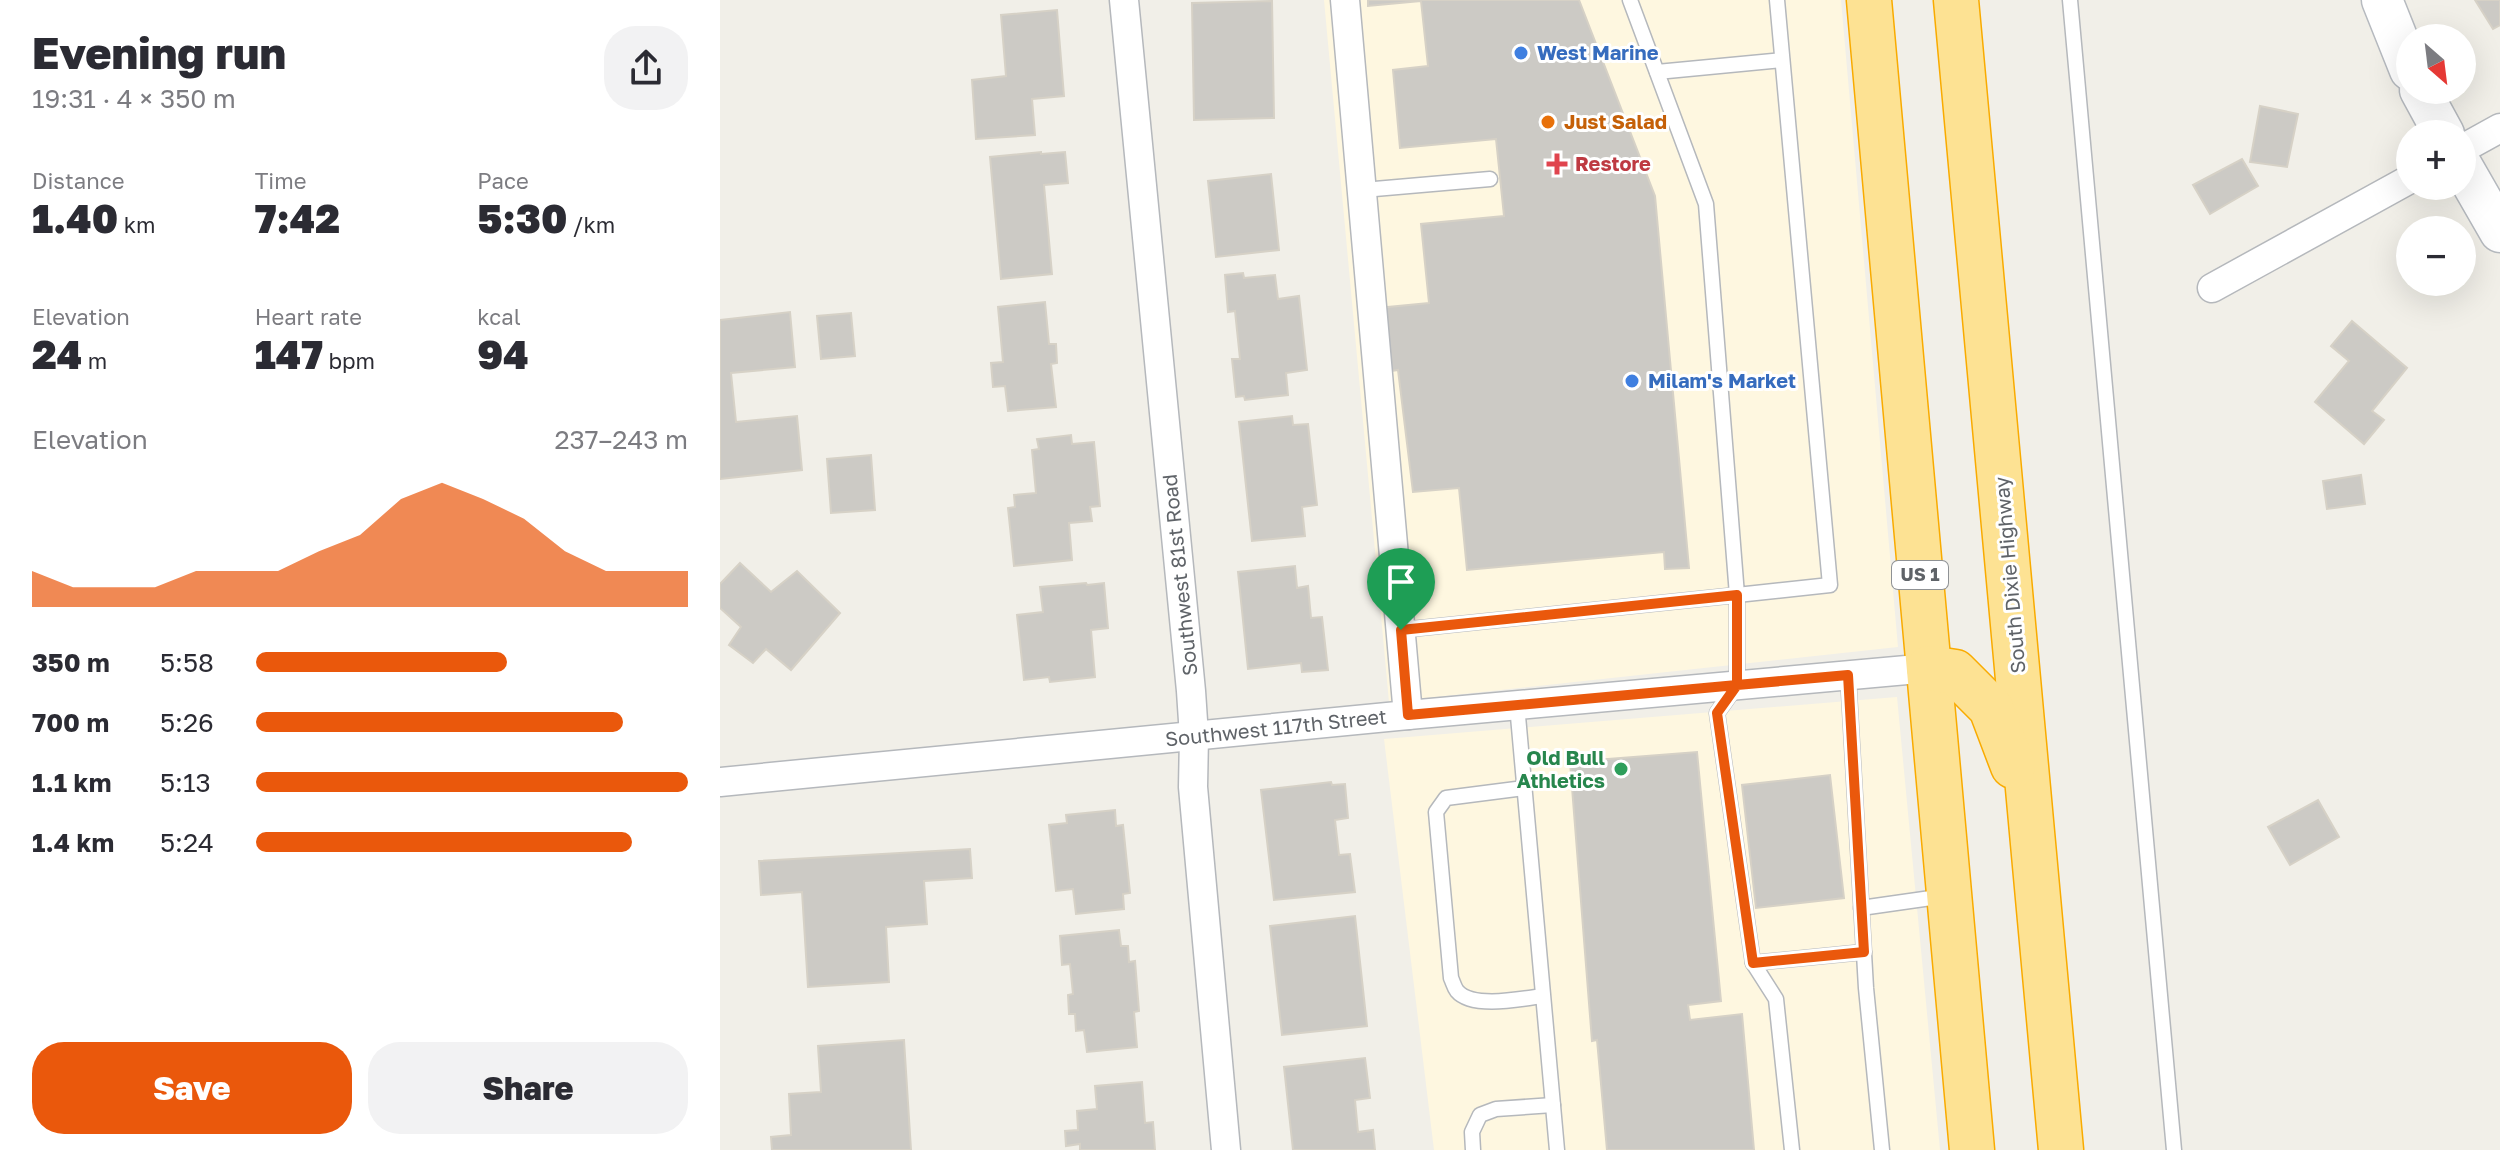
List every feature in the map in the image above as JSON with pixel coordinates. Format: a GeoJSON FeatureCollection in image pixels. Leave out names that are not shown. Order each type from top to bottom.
{"type":"FeatureCollection","features":[{"type":"Feature","properties":{"kind":"highway","name":"US 1"},"geometry":{"type":"LineString","coordinates":[[1869,0],[1972,1150]]}},
{"type":"Feature","properties":{"kind":"highway","name":"South Dixie Highway"},"geometry":{"type":"LineString","coordinates":[[1956,0],[2061,1150]]}},
{"type":"Feature","properties":{"kind":"highway"},"geometry":{"type":"LineString","coordinates":[[1929,668],[1955,672],[1991,708],[2032,817]]}},
{"type":"Feature","properties":{"kind":"street","name":"Southwest 81st Road"},"geometry":{"type":"LineString","coordinates":[[1124,0],[1194,736],[1193,787],[1226,1150]]}},
{"type":"Feature","properties":{"kind":"street"},"geometry":{"type":"LineString","coordinates":[[1345,0],[1408,715]]}},
{"type":"Feature","properties":{"kind":"street"},"geometry":{"type":"LineString","coordinates":[[2382,0],[2396,35]]}},
{"type":"Feature","properties":{"kind":"street"},"geometry":{"type":"LineString","coordinates":[[2476,141],[2500,128]]}},
{"type":"Feature","properties":{"kind":"street"},"geometry":{"type":"LineString","coordinates":[[2212,288],[2396,187]]}},
{"type":"Feature","properties":{"kind":"street"},"geometry":{"type":"LineString","coordinates":[[2476,190],[2500,232]]}},
{"type":"Feature","properties":{"kind":"street","name":"Southwest 117th Street"},"geometry":{"type":"LineString","coordinates":[[720,782],[1929,668]]}},
{"type":"Feature","properties":{"kind":"lane"},"geometry":{"type":"LineString","coordinates":[[1630,0],[1706,204],[1737,595],[1737,685],[1717,713],[1753,963],[1776,999],[1792,1150]]}},
{"type":"Feature","properties":{"kind":"lane"},"geometry":{"type":"LineString","coordinates":[[1401,630],[1830,585],[1777,0]]}},
{"type":"Feature","properties":{"kind":"lane"},"geometry":{"type":"LineString","coordinates":[[2070,0],[2174,1150]]}},
{"type":"Feature","properties":{"kind":"lane"},"geometry":{"type":"LineString","coordinates":[[1657,72],[1782,60]]}},
{"type":"Feature","properties":{"kind":"lane"},"geometry":{"type":"LineString","coordinates":[[1363,190],[1490,179]]}},
{"type":"Feature","properties":{"kind":"lane"},"geometry":{"type":"LineString","coordinates":[[1848,675],[1864,952],[1882,1150]]}},
{"type":"Feature","properties":{"kind":"lane"},"geometry":{"type":"LineString","coordinates":[[1517,705],[1557,1150]]}},
{"type":"Feature","properties":{"kind":"lane"},"geometry":{"type":"LineString","coordinates":[[1524,788],[1446,798],[1436,812],[1451,978],[1457,991],[1469,999],[1491,1001],[1542,996]]}},
{"type":"Feature","properties":{"kind":"lane"},"geometry":{"type":"LineString","coordinates":[[1861,908],[1949,895]]}},
{"type":"Feature","properties":{"kind":"lane"},"geometry":{"type":"LineString","coordinates":[[1753,963],[1864,952]]}},
{"type":"Feature","properties":{"kind":"lane"},"geometry":{"type":"LineString","coordinates":[[1473,1150],[1472,1132],[1480,1115],[1496,1109],[1553,1105]]}},
{"type":"Feature","properties":{"kind":"shaded area"},"geometry":{"type":"Polygon","coordinates":[[[1324,0],[1841,0],[1898,647],[1389,702],[1324,0]]]}},
{"type":"Feature","properties":{"kind":"shaded area"},"geometry":{"type":"Polygon","coordinates":[[[1897,697],[1940,1150],[1434,1150],[1384,739],[1897,697]]]}},
{"type":"Feature","properties":{"kind":"building"},"geometry":{"type":"Polygon","coordinates":[[[1368,0],[1579,0],[1655,196],[1689,568],[1665,569],[1664,552],[1467,570],[1459,488],[1413,492],[1398,370],[1384,372],[1378,308],[1429,303],[1421,224],[1504,216],[1496,139],[1400,148],[1393,70],[1428,66],[1421,1],[1368,6],[1368,0]]]}},
{"type":"Feature","properties":{"kind":"building"},"geometry":{"type":"Polygon","coordinates":[[[2475,0],[2500,0],[2500,25],[2493,29],[2475,0]]]}},
{"type":"Feature","properties":{"kind":"building"},"geometry":{"type":"Polygon","coordinates":[[[1272,1],[1274,118],[1194,120],[1192,3],[1272,1]]]}},
{"type":"Feature","properties":{"kind":"building"},"geometry":{"type":"Polygon","coordinates":[[[1057,10],[1064,96],[1032,99],[1035,135],[976,139],[972,80],[1006,76],[1001,15],[1057,10]]]}},
{"type":"Feature","properties":{"kind":"building"},"geometry":{"type":"Polygon","coordinates":[[[2260,106],[2298,114],[2287,167],[2250,162],[2260,106]]]}},
{"type":"Feature","properties":{"kind":"building"},"geometry":{"type":"Polygon","coordinates":[[[1065,152],[1068,183],[1044,185],[1052,274],[1001,279],[990,157],[1065,152]]]}},
{"type":"Feature","properties":{"kind":"building"},"geometry":{"type":"Polygon","coordinates":[[[2242,159],[2258,186],[2210,214],[2193,185],[2242,159]]]}},
{"type":"Feature","properties":{"kind":"building"},"geometry":{"type":"Polygon","coordinates":[[[1271,174],[1279,250],[1216,257],[1208,181],[1271,174]]]}},
{"type":"Feature","properties":{"kind":"building"},"geometry":{"type":"Polygon","coordinates":[[[1243,273],[1244,278],[1275,275],[1278,299],[1299,296],[1307,370],[1286,373],[1288,395],[1245,400],[1244,396],[1236,397],[1232,359],[1240,359],[1235,311],[1228,312],[1225,275],[1243,273]]]}},
{"type":"Feature","properties":{"kind":"building"},"geometry":{"type":"Polygon","coordinates":[[[1045,302],[1049,344],[1056,344],[1057,363],[1051,364],[1056,407],[1008,411],[1005,386],[993,387],[991,363],[1003,362],[998,307],[1045,302]]]}},
{"type":"Feature","properties":{"kind":"building"},"geometry":{"type":"Polygon","coordinates":[[[790,312],[795,367],[731,373],[736,422],[797,416],[802,470],[720,479],[720,320],[790,312]]]}},
{"type":"Feature","properties":{"kind":"building"},"geometry":{"type":"Polygon","coordinates":[[[851,313],[855,356],[821,359],[817,316],[851,313]]]}},
{"type":"Feature","properties":{"kind":"building"},"geometry":{"type":"Polygon","coordinates":[[[2352,321],[2407,368],[2372,411],[2384,420],[2364,444],[2315,402],[2349,361],[2331,346],[2352,321]]]}},
{"type":"Feature","properties":{"kind":"building"},"geometry":{"type":"Polygon","coordinates":[[[1292,416],[1293,425],[1308,424],[1317,505],[1302,507],[1305,536],[1252,541],[1239,422],[1292,416]]]}},
{"type":"Feature","properties":{"kind":"building"},"geometry":{"type":"Polygon","coordinates":[[[1071,435],[1072,444],[1094,442],[1100,506],[1090,507],[1092,521],[1069,523],[1072,560],[1014,566],[1008,508],[1015,507],[1014,495],[1036,493],[1032,450],[1039,449],[1037,439],[1071,435]]]}},
{"type":"Feature","properties":{"kind":"building"},"geometry":{"type":"Polygon","coordinates":[[[871,455],[875,510],[831,513],[827,459],[871,455]]]}},
{"type":"Feature","properties":{"kind":"building"},"geometry":{"type":"Polygon","coordinates":[[[2361,475],[2365,504],[2327,509],[2323,481],[2361,475]]]}},
{"type":"Feature","properties":{"kind":"building"},"geometry":{"type":"Polygon","coordinates":[[[740,563],[771,592],[797,571],[840,613],[791,670],[766,649],[753,663],[729,645],[741,627],[720,608],[720,584],[740,563]]]}},
{"type":"Feature","properties":{"kind":"building"},"geometry":{"type":"Polygon","coordinates":[[[1295,566],[1297,588],[1308,586],[1311,618],[1322,617],[1328,670],[1302,672],[1301,663],[1248,669],[1238,572],[1295,566]]]}},
{"type":"Feature","properties":{"kind":"building"},"geometry":{"type":"Polygon","coordinates":[[[1104,583],[1108,628],[1091,630],[1095,677],[1050,682],[1049,677],[1024,680],[1017,615],[1043,612],[1040,587],[1104,583]]]}},
{"type":"Feature","properties":{"kind":"building"},"geometry":{"type":"Polygon","coordinates":[[[1697,752],[1721,1001],[1688,1005],[1690,1020],[1742,1014],[1754,1150],[1607,1150],[1597,1040],[1592,1041],[1570,762],[1697,752]]]}},
{"type":"Feature","properties":{"kind":"building"},"geometry":{"type":"Polygon","coordinates":[[[1830,775],[1844,898],[1756,908],[1742,785],[1830,775]]]}},
{"type":"Feature","properties":{"kind":"building"},"geometry":{"type":"Polygon","coordinates":[[[1331,782],[1332,785],[1345,784],[1348,818],[1335,820],[1339,855],[1350,854],[1355,892],[1274,900],[1261,790],[1331,782]]]}},
{"type":"Feature","properties":{"kind":"building"},"geometry":{"type":"Polygon","coordinates":[[[2318,800],[2339,837],[2290,865],[2268,827],[2318,800]]]}},
{"type":"Feature","properties":{"kind":"building"},"geometry":{"type":"Polygon","coordinates":[[[1115,810],[1116,826],[1123,825],[1130,893],[1123,894],[1124,909],[1076,914],[1073,889],[1056,891],[1049,825],[1067,823],[1066,815],[1115,810]]]}},
{"type":"Feature","properties":{"kind":"building"},"geometry":{"type":"Polygon","coordinates":[[[970,849],[972,878],[924,881],[927,924],[886,927],[889,982],[808,987],[802,892],[761,895],[759,861],[970,849]]]}},
{"type":"Feature","properties":{"kind":"building"},"geometry":{"type":"Polygon","coordinates":[[[1355,916],[1367,1026],[1282,1035],[1270,926],[1355,916]]]}},
{"type":"Feature","properties":{"kind":"building"},"geometry":{"type":"Polygon","coordinates":[[[1119,930],[1121,946],[1128,946],[1129,962],[1135,961],[1139,1011],[1134,1012],[1137,1047],[1087,1052],[1084,1030],[1076,1031],[1075,1014],[1069,1014],[1068,995],[1073,994],[1070,964],[1062,965],[1060,936],[1119,930]]]}},
{"type":"Feature","properties":{"kind":"building"},"geometry":{"type":"Polygon","coordinates":[[[904,1040],[911,1150],[772,1150],[771,1137],[791,1135],[789,1094],[821,1092],[818,1046],[904,1040]]]}},
{"type":"Feature","properties":{"kind":"building"},"geometry":{"type":"Polygon","coordinates":[[[1365,1058],[1370,1098],[1355,1100],[1358,1132],[1373,1130],[1375,1150],[1293,1150],[1284,1067],[1365,1058]]]}},
{"type":"Feature","properties":{"kind":"building"},"geometry":{"type":"Polygon","coordinates":[[[1142,1082],[1145,1123],[1153,1122],[1155,1150],[1080,1150],[1080,1144],[1066,1146],[1065,1131],[1078,1130],[1077,1111],[1097,1109],[1095,1086],[1142,1082]]]}},
{"type":"Feature","properties":{"kind":"place","name":"West Marine"},"geometry":{"type":"Point","coordinates":[1521,53]}},
{"type":"Feature","properties":{"kind":"place","name":"Just Salad"},"geometry":{"type":"Point","coordinates":[1548,122]}},
{"type":"Feature","properties":{"kind":"place","name":"Restore"},"geometry":{"type":"Point","coordinates":[1557,164]}},
{"type":"Feature","properties":{"kind":"place","name":"Milam's Market"},"geometry":{"type":"Point","coordinates":[1632,381]}},
{"type":"Feature","properties":{"kind":"place","name":"Old Bull Athletics"},"geometry":{"type":"Point","coordinates":[1621,769]}},
{"type":"Feature","properties":{"kind":"route"},"geometry":{"type":"LineString","coordinates":[[1401,630],[1408,715],[1737,685],[1717,713],[1753,963],[1864,952],[1848,675],[1737,685],[1737,595],[1401,630]]}}]}
